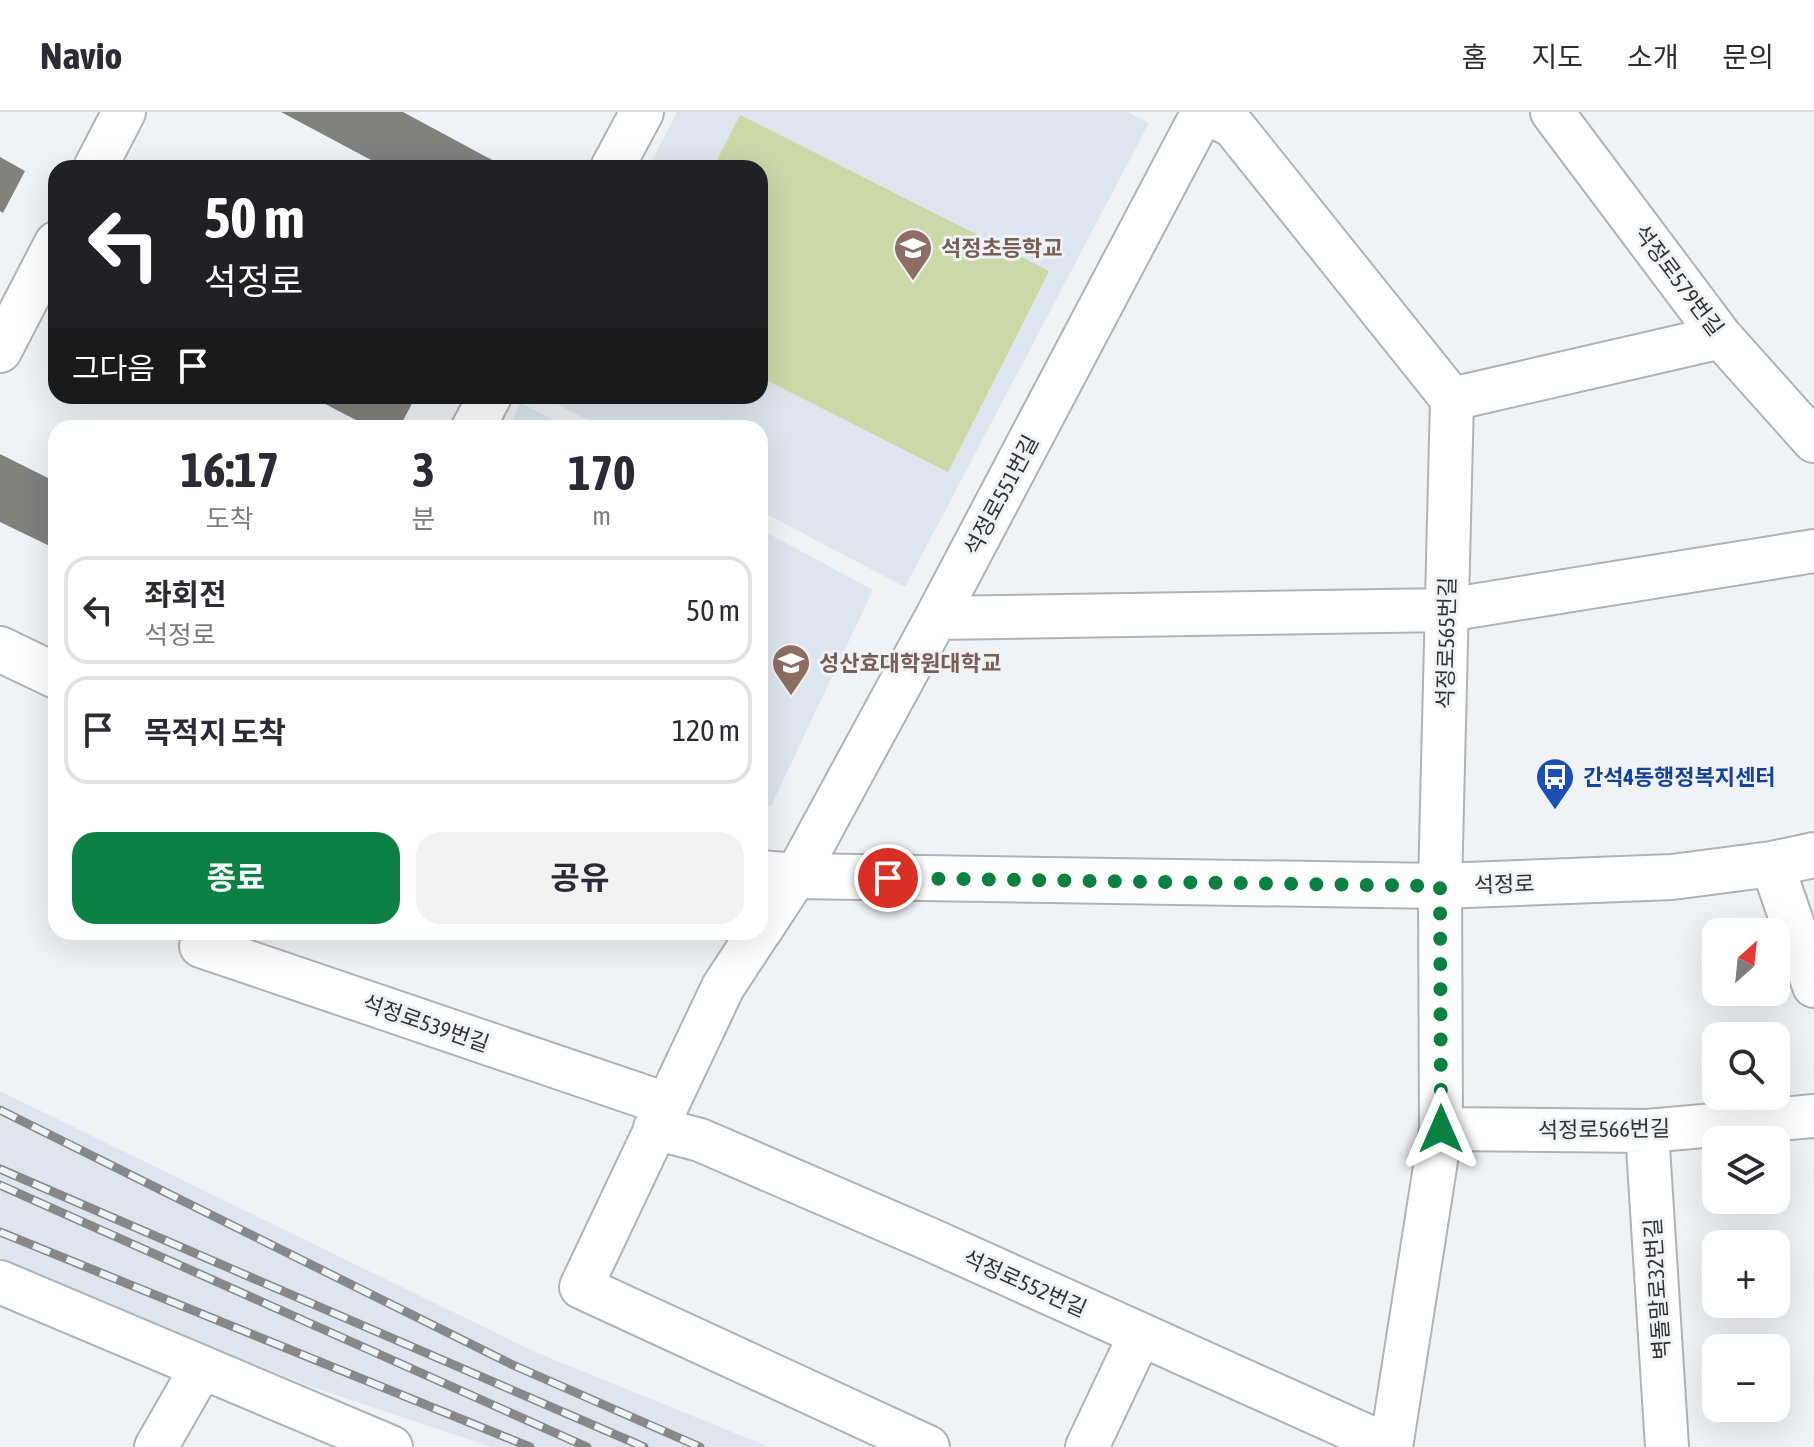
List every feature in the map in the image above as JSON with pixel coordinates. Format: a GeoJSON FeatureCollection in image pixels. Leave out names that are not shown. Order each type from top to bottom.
{"type":"FeatureCollection","features":[{"type":"Feature","properties":{"kind":"main road"},"geometry":{"type":"LineString","coordinates":[[0,649],[48,672]]}},
{"type":"Feature","properties":{"kind":"main road","name":"석정로"},"geometry":{"type":"LineString","coordinates":[[778,875],[1440,886],[1672,877],[1772,864],[1814,855]]}},
{"type":"Feature","properties":{"kind":"street"},"geometry":{"type":"LineString","coordinates":[[99,160],[124,112]]}},
{"type":"Feature","properties":{"kind":"street"},"geometry":{"type":"LineString","coordinates":[[616,160],[642,112]]}},
{"type":"Feature","properties":{"kind":"street"},"geometry":{"type":"LineString","coordinates":[[1205,112],[1234,127],[1452,399],[1721,337]]}},
{"type":"Feature","properties":{"kind":"street","name":"석정로551번길"},"geometry":{"type":"LineString","coordinates":[[778,875],[936,618],[1205,112]]}},
{"type":"Feature","properties":{"kind":"street","name":"석정로579번길"},"geometry":{"type":"LineString","coordinates":[[1552,112],[1721,337],[1814,441]]}},
{"type":"Feature","properties":{"kind":"street"},"geometry":{"type":"LineString","coordinates":[[0,351],[48,258]]}},
{"type":"Feature","properties":{"kind":"street","name":"석정로565번길"},"geometry":{"type":"LineString","coordinates":[[1440,886],[1452,399]]}},
{"type":"Feature","properties":{"kind":"street"},"geometry":{"type":"LineString","coordinates":[[936,618],[1447,610],[1814,551]]}},
{"type":"Feature","properties":{"kind":"street"},"geometry":{"type":"LineString","coordinates":[[1772,864],[1814,986]]}},
{"type":"Feature","properties":{"kind":"street"},"geometry":{"type":"LineString","coordinates":[[768,906],[778,875]]}},
{"type":"Feature","properties":{"kind":"street"},"geometry":{"type":"LineString","coordinates":[[1391,1447],[1441,1129],[1440,886]]}},
{"type":"Feature","properties":{"kind":"street","name":"석정로539번길"},"geometry":{"type":"LineString","coordinates":[[204,940],[201,946],[661,1116]]}},
{"type":"Feature","properties":{"kind":"street"},"geometry":{"type":"LineString","coordinates":[[754,940],[723,987],[581,1287],[928,1447]]}},
{"type":"Feature","properties":{"kind":"street","name":"석정로552번길"},"geometry":{"type":"LineString","coordinates":[[661,1116],[700,1140],[929,1239],[1391,1447]]}},
{"type":"Feature","properties":{"kind":"street","name":"석정로566번길"},"geometry":{"type":"LineString","coordinates":[[1441,1129],[1647,1131],[1814,1116]]}},
{"type":"Feature","properties":{"kind":"street","name":"벽돌말로32번길"},"geometry":{"type":"LineString","coordinates":[[1647,1131],[1667,1447]]}},
{"type":"Feature","properties":{"kind":"street"},"geometry":{"type":"LineString","coordinates":[[0,1282],[391,1447]]}},
{"type":"Feature","properties":{"kind":"street"},"geometry":{"type":"LineString","coordinates":[[1087,1447],[1140,1335]]}},
{"type":"Feature","properties":{"kind":"street"},"geometry":{"type":"LineString","coordinates":[[156,1447],[202,1367]]}},
{"type":"Feature","properties":{"kind":"shaded area","name":"석정초등학교"},"geometry":{"type":"Polygon","coordinates":[[[677,112],[1128,112],[1149,123],[905,587],[768,515],[768,420],[588,420],[557,404],[768,404],[768,160],[652,160],[677,112]]]}},
{"type":"Feature","properties":{"kind":"shaded area"},"geometry":{"type":"Polygon","coordinates":[[[523,404],[554,420],[512,420],[523,404]]]}},
{"type":"Feature","properties":{"kind":"shaded area","name":"성산효대학원대학교"},"geometry":{"type":"Polygon","coordinates":[[[768,533],[873,590],[771,806],[768,806],[768,533]]]}},
{"type":"Feature","properties":{"kind":"shaded area"},"geometry":{"type":"Polygon","coordinates":[[[0,1091],[533,1351],[769,1447],[491,1447],[309,1386],[0,1262],[0,1091]]]}},
{"type":"Feature","properties":{"kind":"green space"},"geometry":{"type":"Polygon","coordinates":[[[740,115],[1049,271],[948,472],[768,381],[768,160],[717,160],[740,115]]]}},
{"type":"Feature","properties":{"kind":"building"},"geometry":{"type":"Polygon","coordinates":[[[281,112],[403,112],[492,160],[371,160],[281,112]]]}},
{"type":"Feature","properties":{"kind":"building"},"geometry":{"type":"Polygon","coordinates":[[[0,157],[25,171],[3,213],[0,211],[0,157]]]}},
{"type":"Feature","properties":{"kind":"building"},"geometry":{"type":"Polygon","coordinates":[[[325,404],[412,404],[403,420],[356,420],[325,404]]]}},
{"type":"Feature","properties":{"kind":"building"},"geometry":{"type":"Polygon","coordinates":[[[0,454],[48,478],[48,545],[0,522],[0,454]]]}},
{"type":"Feature","properties":{"kind":"railway"},"geometry":{"type":"LineString","coordinates":[[0,1110],[513,1365],[700,1447]]}},
{"type":"Feature","properties":{"kind":"railway"},"geometry":{"type":"LineString","coordinates":[[0,1169],[644,1447]]}},
{"type":"Feature","properties":{"kind":"railway"},"geometry":{"type":"LineString","coordinates":[[0,1185],[587,1447]]}},
{"type":"Feature","properties":{"kind":"railway"},"geometry":{"type":"LineString","coordinates":[[0,1232],[530,1447]]}},
{"type":"Feature","properties":{"kind":"place","name":"석정초등학교"},"geometry":{"type":"Point","coordinates":[913,282]}},
{"type":"Feature","properties":{"kind":"place","name":"성산효대학원대학교"},"geometry":{"type":"Point","coordinates":[791,697]}},
{"type":"Feature","properties":{"kind":"place","name":"간석4동행정복지센터"},"geometry":{"type":"Point","coordinates":[1555,811]}},
{"type":"Feature","properties":{"kind":"route"},"geometry":{"type":"LineString","coordinates":[[888,878],[1440,886],[1441,1129]]}}]}
